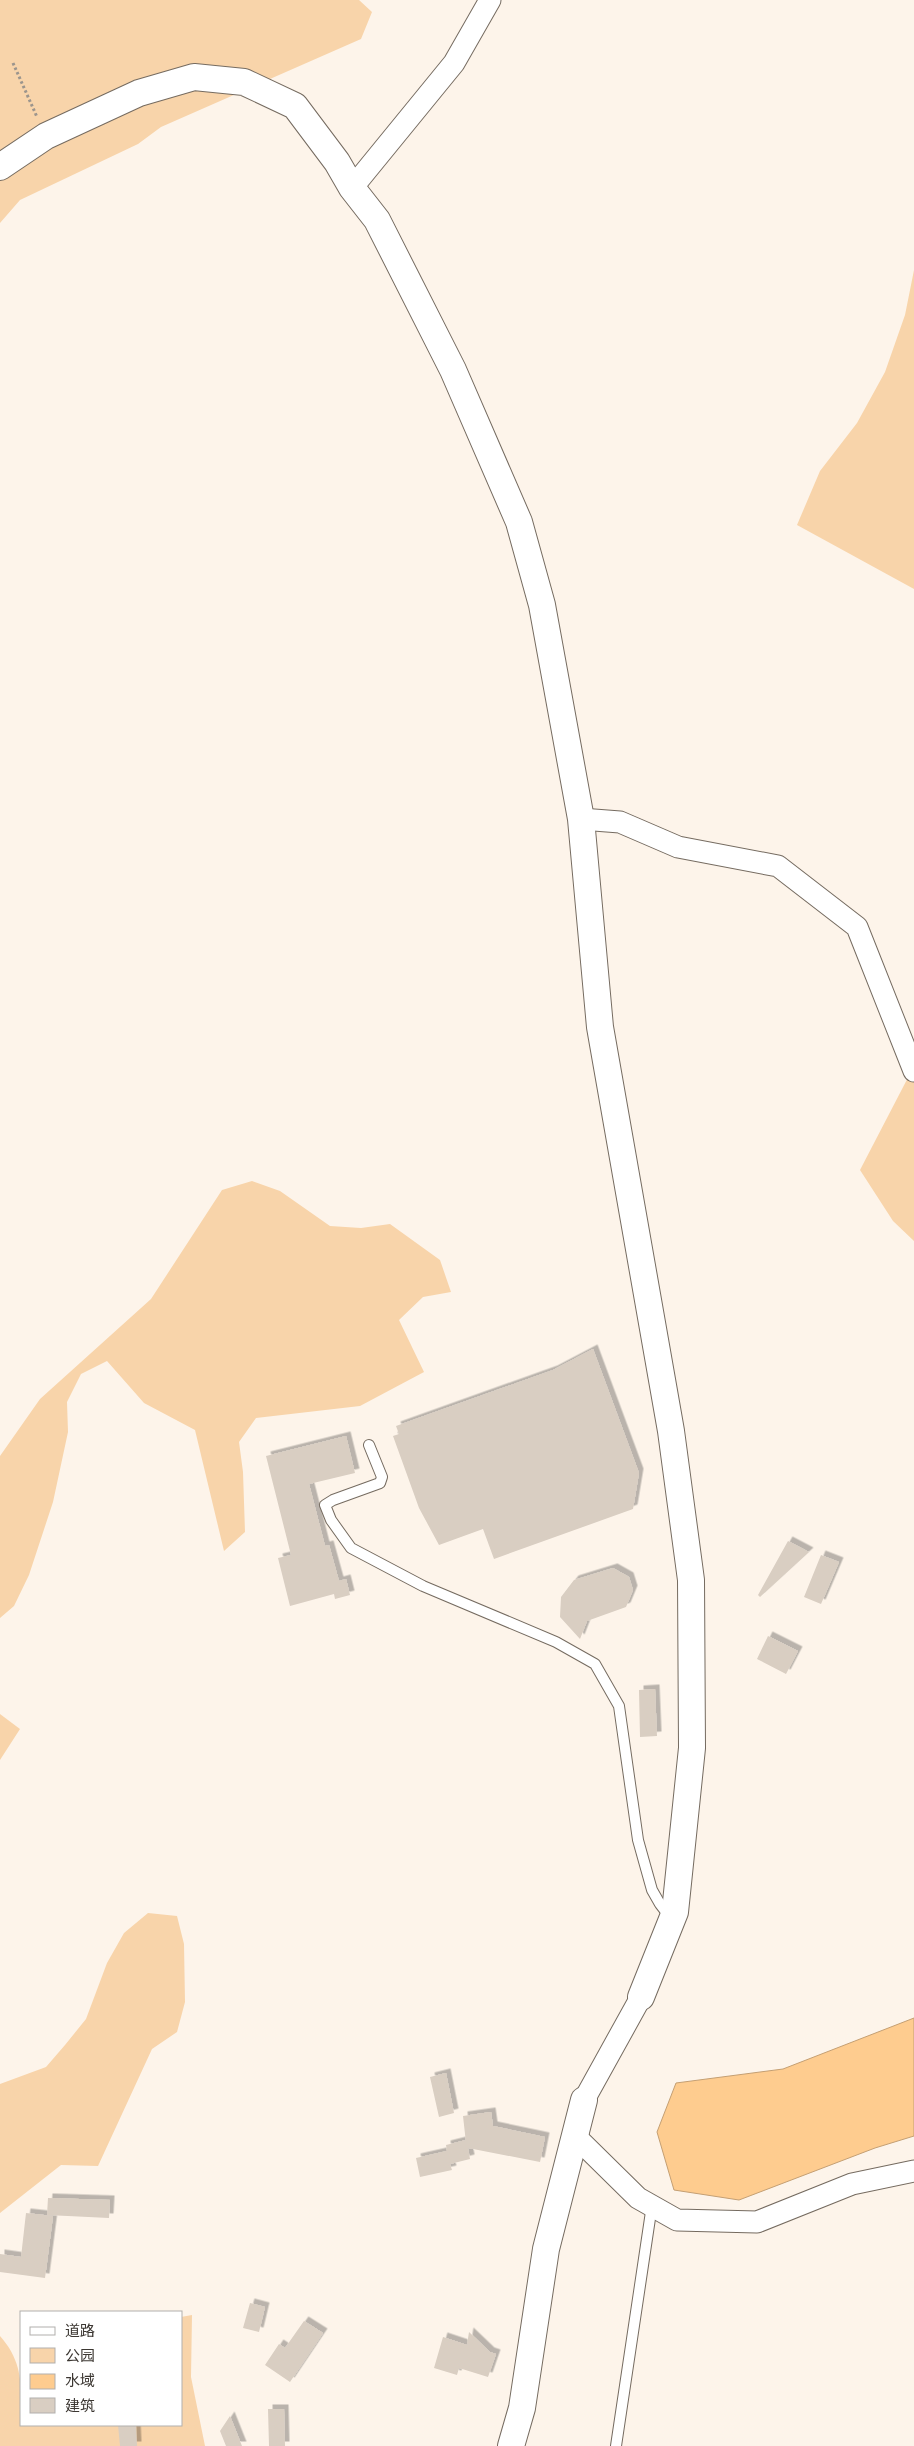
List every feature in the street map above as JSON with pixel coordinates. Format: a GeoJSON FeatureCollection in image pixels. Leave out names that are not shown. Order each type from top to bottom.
{"type":"FeatureCollection","features":[{"type":"Feature","properties":{"kind":"street"},"geometry":{"type":"LineString","coordinates":[[352,188],[454,63],[490,0]]}},
{"type":"Feature","properties":{"kind":"street"},"geometry":{"type":"LineString","coordinates":[[0,167],[46,136],[139,93],[194,78],[244,82],[295,106],[337,162],[352,188],[377,220],[453,370],[520,522],[542,605],[581,819],[600,1028],[671,1431],[691,1580],[692,1748],[675,1912],[641,1997],[584,2100],[546,2249],[522,2408],[511,2446]]}},
{"type":"Feature","properties":{"kind":"street"},"geometry":{"type":"LineString","coordinates":[[581,819],[620,822],[678,847],[778,866],[857,927],[914,1071]]}},
{"type":"Feature","properties":{"kind":"street"},"geometry":{"type":"LineString","coordinates":[[575,2136],[638,2198],[677,2220],[757,2222],[852,2184],[914,2171]]}},
{"type":"Feature","properties":{"kind":"lane"},"geometry":{"type":"LineString","coordinates":[[369,1446],[382,1477],[380,1483],[333,1500],[325,1505],[331,1520],[351,1548],[424,1586],[556,1642],[595,1664],[619,1706],[638,1840],[652,1890],[672,1920]]}},
{"type":"Feature","properties":{"kind":"lane"},"geometry":{"type":"LineString","coordinates":[[616,2446],[652,2206]]}},
{"type":"Feature","properties":{"kind":"path"},"geometry":{"type":"LineString","coordinates":[[13,63],[46,136]]}},
{"type":"Feature","properties":{"kind":"green space"},"geometry":{"type":"Polygon","coordinates":[[[0,0],[359,0],[372,12],[361,39],[161,127],[138,144],[20,200],[0,223],[0,0]]]}},
{"type":"Feature","properties":{"kind":"green space"},"geometry":{"type":"Polygon","coordinates":[[[914,270],[914,589],[797,525],[820,471],[857,423],[885,372],[905,315],[914,270]]]}},
{"type":"Feature","properties":{"kind":"green space"},"geometry":{"type":"Polygon","coordinates":[[[914,1066],[914,1241],[893,1221],[860,1170],[914,1066]]]}},
{"type":"Feature","properties":{"kind":"green space"},"geometry":{"type":"Polygon","coordinates":[[[252,1181],[280,1191],[330,1226],[361,1228],[390,1224],[440,1260],[451,1292],[423,1297],[399,1320],[424,1372],[360,1406],[256,1418],[239,1442],[243,1472],[245,1532],[224,1551],[195,1430],[144,1403],[107,1361],[81,1374],[67,1402],[68,1432],[53,1502],[29,1575],[14,1606],[0,1618],[0,1456],[40,1399],[151,1299],[222,1190],[252,1181]]]}},
{"type":"Feature","properties":{"kind":"green space"},"geometry":{"type":"Polygon","coordinates":[[[0,1714],[20,1729],[0,1760],[0,1714]]]}},
{"type":"Feature","properties":{"kind":"green space"},"geometry":{"type":"Polygon","coordinates":[[[148,1913],[177,1916],[184,1944],[185,2002],[177,2032],[152,2049],[98,2166],[61,2165],[0,2213],[0,2084],[46,2067],[86,2019],[107,1963],[124,1933],[148,1913]]]}},
{"type":"Feature","properties":{"kind":"green space"},"geometry":{"type":"Polygon","coordinates":[[[192,2315],[191,2377],[205,2446],[0,2446],[0,2336],[8,2346],[18,2367],[20,2378],[20,2426],[182,2426],[182,2317],[192,2315]]]}},
{"type":"Feature","properties":{"kind":"water"},"geometry":{"type":"Polygon","coordinates":[[[914,2018],[914,2136],[875,2148],[739,2200],[674,2190],[657,2132],[676,2083],[783,2069],[914,2018]]]}},
{"type":"Feature","properties":{"kind":"building"},"geometry":{"type":"Polygon","coordinates":[[[593,1349],[639,1473],[633,1509],[494,1559],[483,1529],[439,1545],[419,1508],[393,1436],[399,1434],[396,1426],[553,1370],[593,1349]]]}},
{"type":"Feature","properties":{"kind":"building"},"geometry":{"type":"Polygon","coordinates":[[[346,1436],[355,1473],[309,1484],[325,1546],[329,1545],[339,1581],[346,1579],[350,1595],[335,1599],[334,1594],[290,1606],[278,1558],[291,1555],[266,1456],[346,1436]]]}},
{"type":"Feature","properties":{"kind":"building"},"geometry":{"type":"Polygon","coordinates":[[[788,1541],[809,1552],[760,1597],[758,1595],[788,1541]]]}},
{"type":"Feature","properties":{"kind":"building"},"geometry":{"type":"Polygon","coordinates":[[[821,1555],[839,1562],[821,1604],[804,1597],[821,1555]]]}},
{"type":"Feature","properties":{"kind":"building"},"geometry":{"type":"Polygon","coordinates":[[[613,1568],[629,1577],[633,1590],[626,1607],[587,1621],[580,1639],[560,1617],[561,1597],[574,1580],[613,1568]]]}},
{"type":"Feature","properties":{"kind":"building"},"geometry":{"type":"Polygon","coordinates":[[[768,1636],[798,1651],[786,1674],[757,1659],[768,1636]]]}},
{"type":"Feature","properties":{"kind":"building"},"geometry":{"type":"Polygon","coordinates":[[[655,1689],[657,1736],[640,1737],[639,1690],[655,1689]]]}},
{"type":"Feature","properties":{"kind":"building"},"geometry":{"type":"Polygon","coordinates":[[[446,2073],[454,2113],[439,2117],[430,2077],[446,2073]]]}},
{"type":"Feature","properties":{"kind":"building"},"geometry":{"type":"Polygon","coordinates":[[[491,2112],[493,2126],[545,2137],[540,2162],[468,2148],[470,2159],[450,2164],[452,2170],[420,2177],[416,2158],[447,2151],[446,2145],[466,2140],[463,2116],[491,2112]]]}},
{"type":"Feature","properties":{"kind":"building"},"geometry":{"type":"Polygon","coordinates":[[[48,2198],[110,2200],[109,2218],[47,2215],[48,2198]]]}},
{"type":"Feature","properties":{"kind":"building"},"geometry":{"type":"Polygon","coordinates":[[[26,2213],[53,2216],[45,2278],[0,2272],[0,2254],[21,2257],[26,2213]]]}},
{"type":"Feature","properties":{"kind":"building"},"geometry":{"type":"Polygon","coordinates":[[[250,2303],[265,2307],[259,2332],[243,2328],[250,2303]]]}},
{"type":"Feature","properties":{"kind":"building"},"geometry":{"type":"Polygon","coordinates":[[[304,2321],[323,2333],[290,2382],[265,2365],[279,2344],[285,2348],[304,2321]]]}},
{"type":"Feature","properties":{"kind":"building"},"geometry":{"type":"Polygon","coordinates":[[[469,2332],[490,2352],[496,2354],[488,2377],[459,2368],[457,2375],[434,2368],[443,2337],[467,2345],[469,2332]]]}},
{"type":"Feature","properties":{"kind":"building"},"geometry":{"type":"Polygon","coordinates":[[[268,2409],[284,2409],[285,2446],[269,2446],[268,2409]]]}},
{"type":"Feature","properties":{"kind":"building"},"geometry":{"type":"Polygon","coordinates":[[[230,2416],[242,2446],[226,2446],[220,2431],[230,2416]]]}},
{"type":"Feature","properties":{"kind":"building"},"geometry":{"type":"Polygon","coordinates":[[[118,2426],[136,2426],[137,2446],[120,2446],[118,2426]]]}}]}
